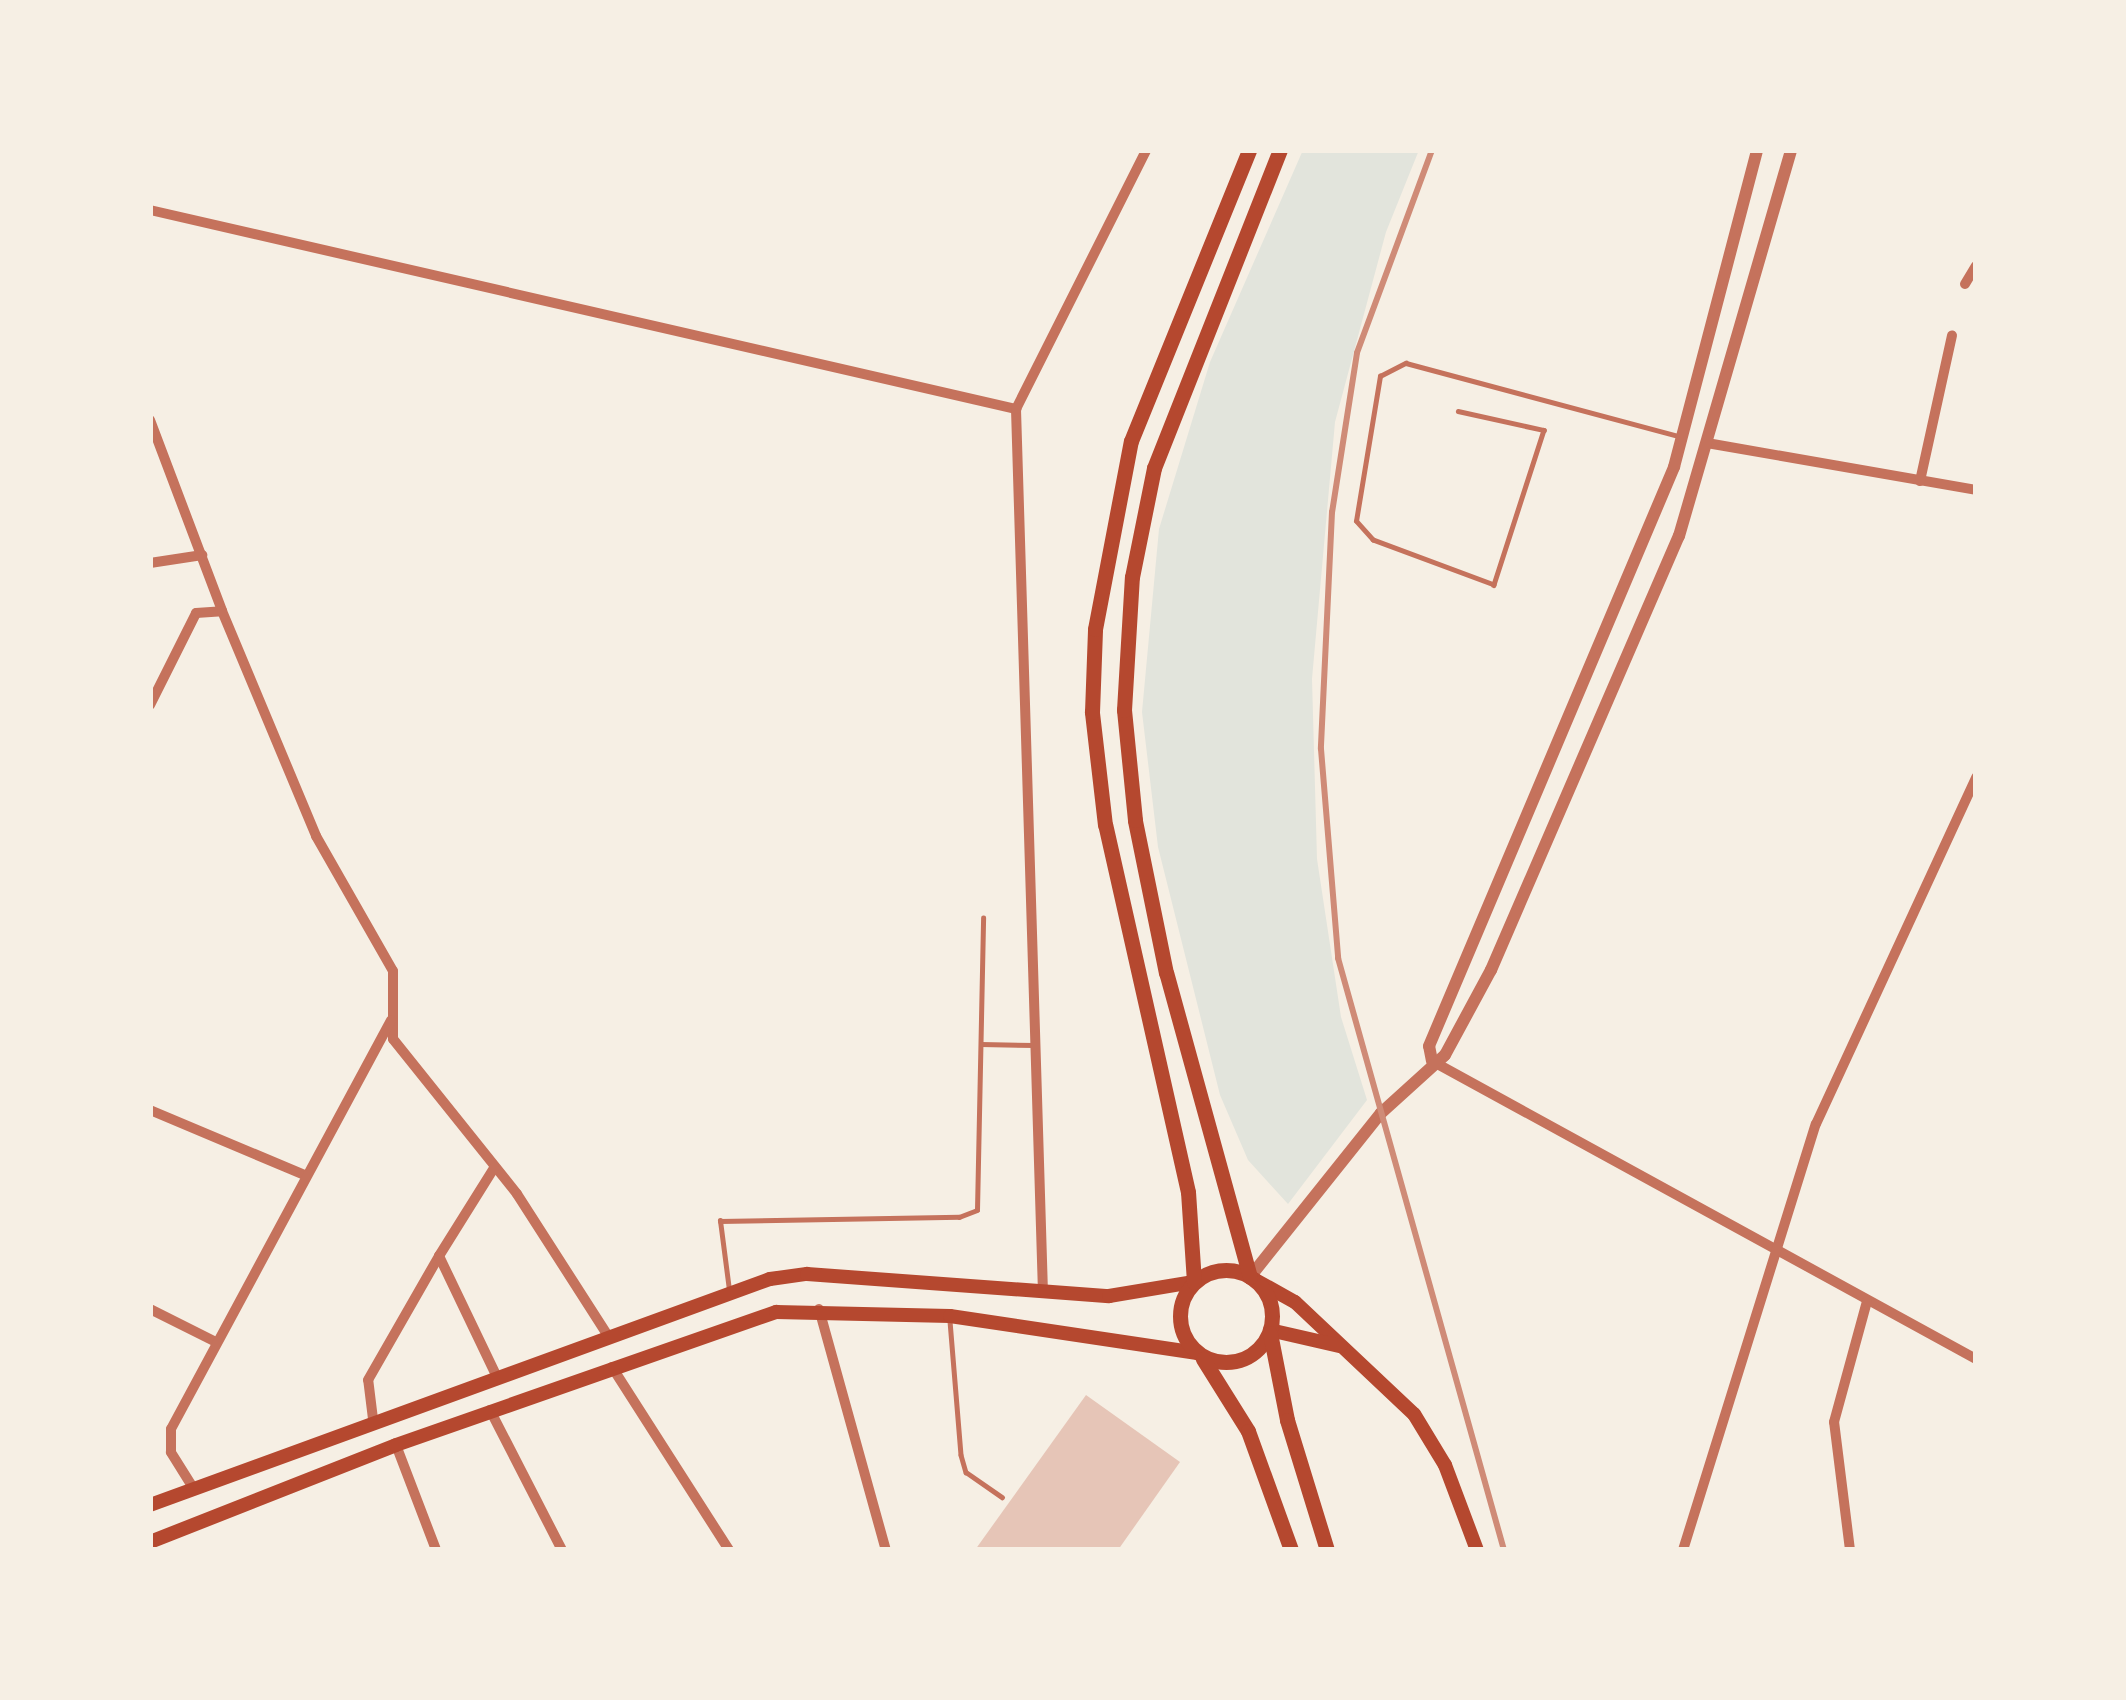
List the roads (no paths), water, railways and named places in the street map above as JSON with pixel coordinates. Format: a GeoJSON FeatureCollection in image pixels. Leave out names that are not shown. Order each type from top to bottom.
{"type":"FeatureCollection","features":[{"type":"Feature","properties":{"kind":"main road"},"geometry":{"type":"LineString","coordinates":[[1249,150],[1131,441],[1095,628],[1093,712],[1105,825],[1188,1192],[1194,1282],[1180,1318],[1197,1353],[1239,1412],[1291,1550]]}},
{"type":"Feature","properties":{"kind":"main road"},"geometry":{"type":"LineString","coordinates":[[1280,150],[1154,469],[1132,577],[1124,710],[1135,820],[1166,973],[1250,1277],[1269,1300],[1287,1420],[1327,1550]]}},
{"type":"Feature","properties":{"kind":"main road"},"geometry":{"type":"LineString","coordinates":[[150,1505],[495,1373],[729,1291],[807,1274],[1043,1293],[1132,1295],[1194,1282],[1221,1270],[1250,1277],[1295,1302],[1426,1430],[1477,1550]]}},
{"type":"Feature","properties":{"kind":"main road"},"geometry":{"type":"LineString","coordinates":[[150,1542],[396,1445],[739,1322],[819,1309],[950,1316],[1240,1360],[1270,1330]]}},
{"type":"Feature","properties":{"kind":"main road"},"geometry":{"type":"LineString","coordinates":[[1270,1330],[1345,1348]]}},
{"type":"Feature","properties":{"kind":"street"},"geometry":{"type":"LineString","coordinates":[[1043,1293],[1016,409],[1146,150]]}},
{"type":"Feature","properties":{"kind":"street"},"geometry":{"type":"LineString","coordinates":[[1757,150],[1682,437],[1644,548],[1429,1046],[1432,1061],[1774,1254],[1976,1359]]}},
{"type":"Feature","properties":{"kind":"street"},"geometry":{"type":"LineString","coordinates":[[1250,1277],[1432,1061],[1445,1055],[1491,970],[1679,536],[1791,150]]}},
{"type":"Feature","properties":{"kind":"street"},"geometry":{"type":"LineString","coordinates":[[150,210],[1016,409]]}},
{"type":"Feature","properties":{"kind":"street"},"geometry":{"type":"LineString","coordinates":[[1965,284],[1976,266]]}},
{"type":"Feature","properties":{"kind":"street"},"geometry":{"type":"LineString","coordinates":[[1920,481],[1952,335]]}},
{"type":"Feature","properties":{"kind":"street"},"geometry":{"type":"LineString","coordinates":[[150,420],[222,611],[316,836],[393,971],[393,1039],[494,1168],[607,1334]]}},
{"type":"Feature","properties":{"kind":"street"},"geometry":{"type":"LineString","coordinates":[[1682,437],[1976,490]]}},
{"type":"Feature","properties":{"kind":"street"},"geometry":{"type":"LineString","coordinates":[[150,563],[202,556]]}},
{"type":"Feature","properties":{"kind":"street"},"geometry":{"type":"LineString","coordinates":[[150,705],[196,614],[222,611]]}},
{"type":"Feature","properties":{"kind":"street"},"geometry":{"type":"LineString","coordinates":[[1684,1550],[1816,1124],[1976,777]]}},
{"type":"Feature","properties":{"kind":"street"},"geometry":{"type":"LineString","coordinates":[[191,1486],[171,1451],[171,1429],[393,1018]]}},
{"type":"Feature","properties":{"kind":"street"},"geometry":{"type":"LineString","coordinates":[[150,1110],[305,1175]]}},
{"type":"Feature","properties":{"kind":"street"},"geometry":{"type":"LineString","coordinates":[[373,1419],[368,1380],[494,1168]]}},
{"type":"Feature","properties":{"kind":"street"},"geometry":{"type":"LineString","coordinates":[[439,1256],[495,1373]]}},
{"type":"Feature","properties":{"kind":"street"},"geometry":{"type":"LineString","coordinates":[[1850,1550],[1834,1422],[1867,1301]]}},
{"type":"Feature","properties":{"kind":"street"},"geometry":{"type":"LineString","coordinates":[[150,1309],[216,1342]]}},
{"type":"Feature","properties":{"kind":"street"},"geometry":{"type":"LineString","coordinates":[[819,1309],[886,1550]]}},
{"type":"Feature","properties":{"kind":"street"},"geometry":{"type":"LineString","coordinates":[[612,1366],[729,1550]]}},
{"type":"Feature","properties":{"kind":"street"},"geometry":{"type":"LineString","coordinates":[[490,1411],[562,1550]]}},
{"type":"Feature","properties":{"kind":"street"},"geometry":{"type":"LineString","coordinates":[[396,1445],[436,1550]]}},
{"type":"Feature","properties":{"kind":"lane"},"geometry":{"type":"LineString","coordinates":[[1458,411],[1544,430],[1494,586],[1373,540],[1356,521],[1380,376],[1406,363],[1682,437]]}},
{"type":"Feature","properties":{"kind":"lane"},"geometry":{"type":"LineString","coordinates":[[729,1291],[720,1220],[973,1214],[983,918]]}},
{"type":"Feature","properties":{"kind":"lane"},"geometry":{"type":"LineString","coordinates":[[981,1044],[1034,1045]]}},
{"type":"Feature","properties":{"kind":"lane"},"geometry":{"type":"LineString","coordinates":[[950,1316],[961,1455],[966,1472],[1002,1497]]}},
{"type":"Feature","properties":{"kind":"railway"},"geometry":{"type":"LineString","coordinates":[[1432,150],[1357,353],[1332,512],[1321,749],[1338,958],[1504,1550]]}}]}
